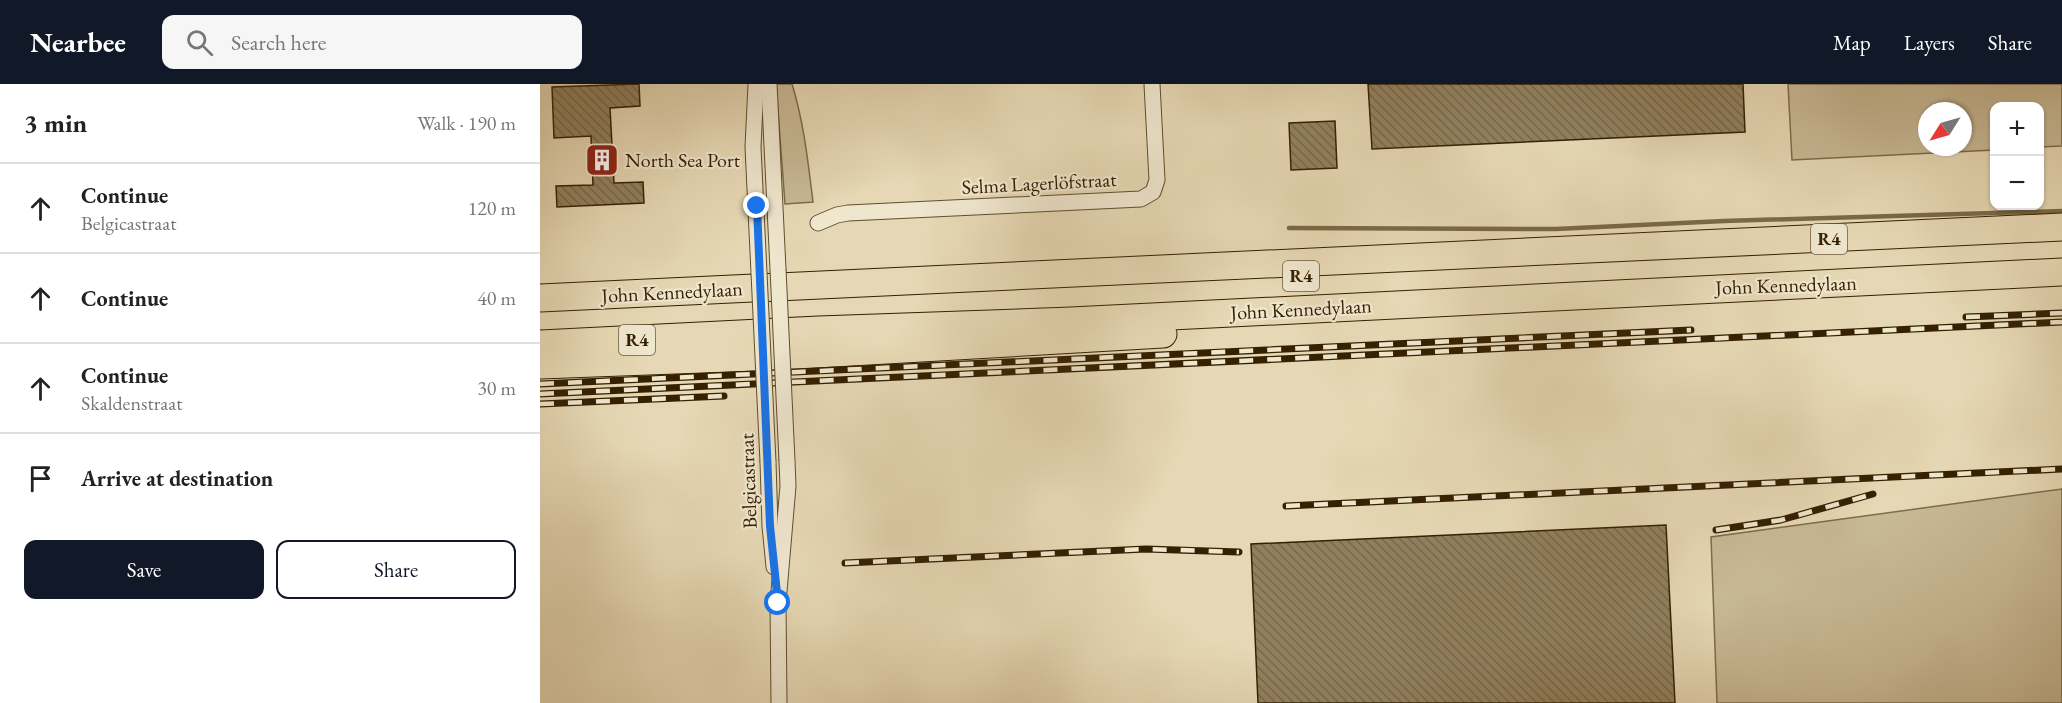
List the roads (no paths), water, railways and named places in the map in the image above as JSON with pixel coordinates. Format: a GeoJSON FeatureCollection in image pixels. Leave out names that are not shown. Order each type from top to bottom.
{"type":"FeatureCollection","features":[{"type":"Feature","properties":{"kind":"highway","name":"John Kennedylaan"},"geometry":{"type":"LineString","coordinates":[[540,298],[2062,227]]}},
{"type":"Feature","properties":{"kind":"highway","name":"John Kennedylaan"},"geometry":{"type":"LineString","coordinates":[[540,311],[2062,240]]}},
{"type":"Feature","properties":{"kind":"highway"},"geometry":{"type":"LineString","coordinates":[[540,283],[1029,256],[1216,250],[1595,248]]}},
{"type":"Feature","properties":{"kind":"highway","name":"John Kennedylaan"},"geometry":{"type":"LineString","coordinates":[[540,345],[2062,272]]}},
{"type":"Feature","properties":{"kind":"highway","name":"R4"},"geometry":{"type":"LineString","coordinates":[[773,356],[1217,332],[1348,318],[1462,301]]}},
{"type":"Feature","properties":{"kind":"highway"},"geometry":{"type":"LineString","coordinates":[[540,365],[773,356]]}},
{"type":"Feature","properties":{"kind":"street"},"geometry":{"type":"LineString","coordinates":[[756,84],[753,147],[762,272],[773,356]]}},
{"type":"Feature","properties":{"kind":"street"},"geometry":{"type":"LineString","coordinates":[[762,272],[776,205],[769,84]]}},
{"type":"Feature","properties":{"kind":"street","name":"Selma Lagerlöfstraat"},"geometry":{"type":"LineString","coordinates":[[818,223],[848,213],[1141,199],[1153,192],[1157,180],[1152,84]]}},
{"type":"Feature","properties":{"kind":"street","name":"Belgicastraat"},"geometry":{"type":"LineString","coordinates":[[773,356],[787,461],[788,486],[778,603]]}},
{"type":"Feature","properties":{"kind":"street","name":"Belgicastraat"},"geometry":{"type":"LineString","coordinates":[[773,356],[768,462],[770,526],[778,603],[779,703]]}},
{"type":"Feature","properties":{"kind":"waterway"},"geometry":{"type":"LineString","coordinates":[[1289,228],[1556,229],[1724,221],[2062,211]]}},
{"type":"Feature","properties":{"kind":"railway"},"geometry":{"type":"LineString","coordinates":[[1966,317],[2062,313]]}},
{"type":"Feature","properties":{"kind":"railway"},"geometry":{"type":"LineString","coordinates":[[540,394],[2062,322]]}},
{"type":"Feature","properties":{"kind":"railway"},"geometry":{"type":"LineString","coordinates":[[540,384],[1691,330]]}},
{"type":"Feature","properties":{"kind":"railway"},"geometry":{"type":"LineString","coordinates":[[540,404],[724,396]]}},
{"type":"Feature","properties":{"kind":"railway"},"geometry":{"type":"LineString","coordinates":[[1286,506],[2062,469]]}},
{"type":"Feature","properties":{"kind":"railway"},"geometry":{"type":"LineString","coordinates":[[1716,530],[1781,520],[1873,494]]}},
{"type":"Feature","properties":{"kind":"railway"},"geometry":{"type":"LineString","coordinates":[[845,563],[1146,549],[1239,552]]}},
{"type":"Feature","properties":{"kind":"place","name":"North Sea Port"},"geometry":{"type":"Point","coordinates":[602,160]}}]}
